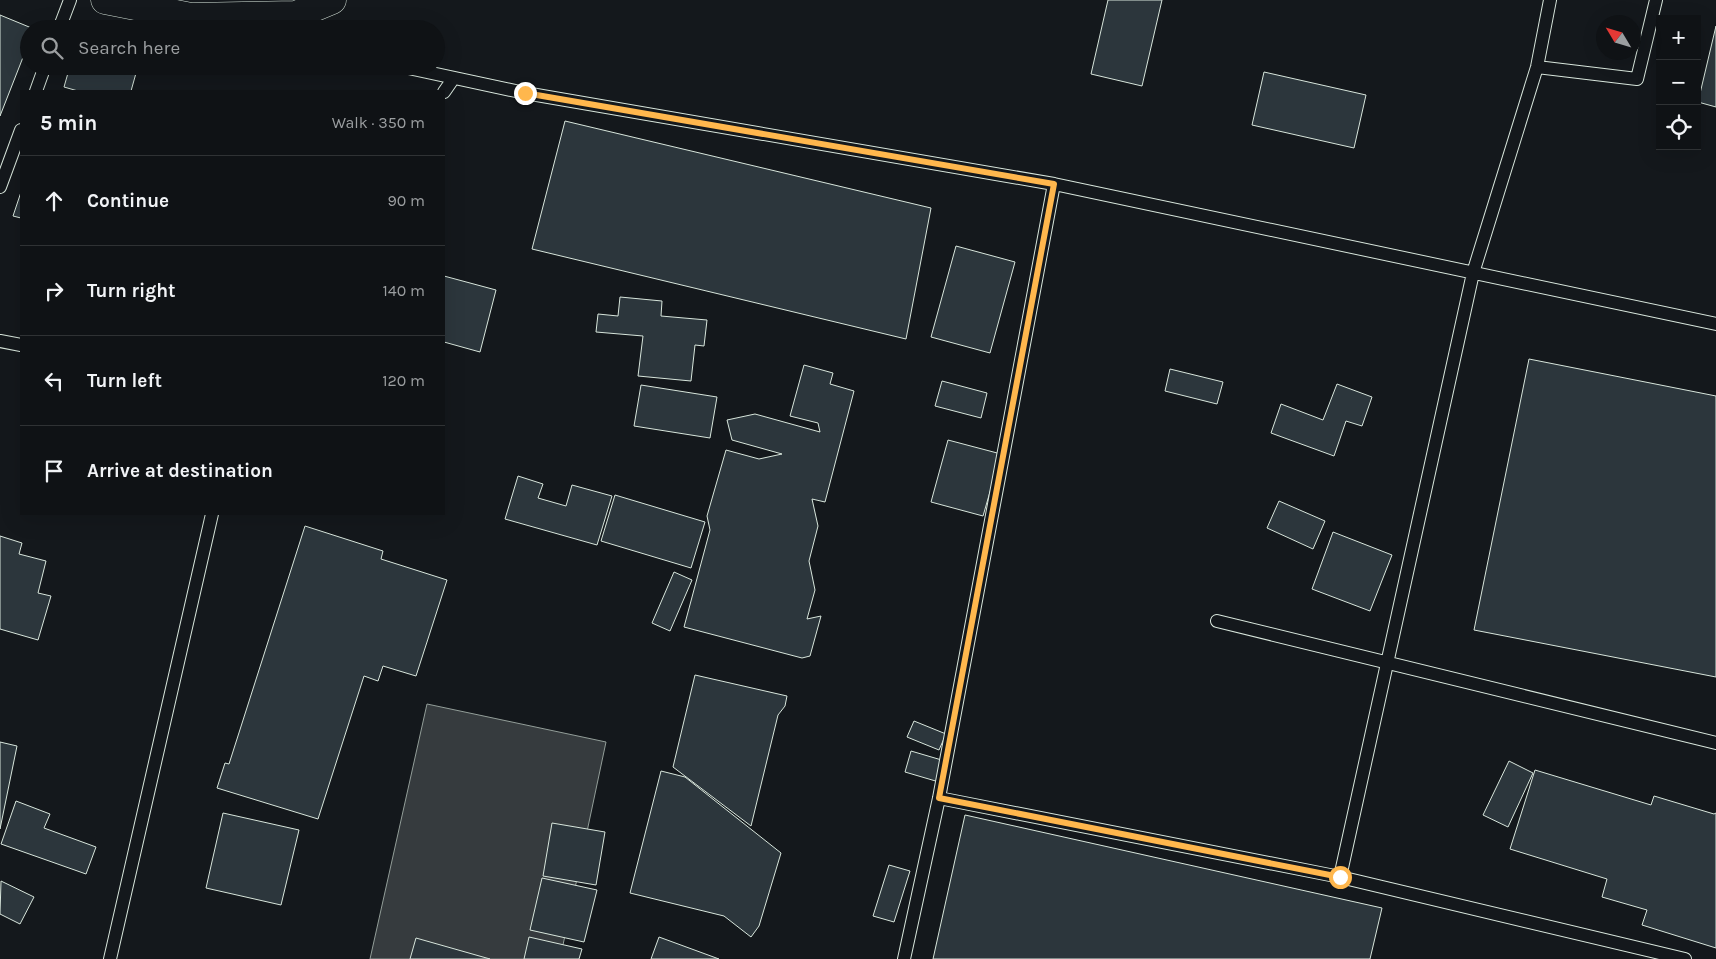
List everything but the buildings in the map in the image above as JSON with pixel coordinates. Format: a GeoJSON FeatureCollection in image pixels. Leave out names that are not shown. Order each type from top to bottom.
{"type":"FeatureCollection","features":[{"type":"Feature","properties":{"kind":"main road"},"geometry":{"type":"LineString","coordinates":[[105,0],[191,17],[302,15],[332,0]]}},
{"type":"Feature","properties":{"kind":"lane"},"geometry":{"type":"LineString","coordinates":[[62,20],[70,0]]}},
{"type":"Feature","properties":{"kind":"lane"},"geometry":{"type":"LineString","coordinates":[[1340,877],[1473,272],[1536,67],[1550,0]]}},
{"type":"Feature","properties":{"kind":"lane"},"geometry":{"type":"LineString","coordinates":[[1536,67],[1637,79],[1656,0]]}},
{"type":"Feature","properties":{"kind":"lane"},"geometry":{"type":"LineString","coordinates":[[36,90],[42,75]]}},
{"type":"Feature","properties":{"kind":"lane"},"geometry":{"type":"LineString","coordinates":[[436,75],[1054,184],[1716,324]]}},
{"type":"Feature","properties":{"kind":"lane"},"geometry":{"type":"LineString","coordinates":[[445,91],[453,79]]}},
{"type":"Feature","properties":{"kind":"lane"},"geometry":{"type":"LineString","coordinates":[[0,187],[20,133]]}},
{"type":"Feature","properties":{"kind":"lane"},"geometry":{"type":"LineString","coordinates":[[904,959],[939,798],[1054,184]]}},
{"type":"Feature","properties":{"kind":"lane"},"geometry":{"type":"LineString","coordinates":[[0,341],[20,345]]}},
{"type":"Feature","properties":{"kind":"lane"},"geometry":{"type":"LineString","coordinates":[[110,959],[212,515]]}},
{"type":"Feature","properties":{"kind":"lane"},"geometry":{"type":"LineString","coordinates":[[1217,621],[1716,743]]}},
{"type":"Feature","properties":{"kind":"lane"},"geometry":{"type":"LineString","coordinates":[[939,798],[1340,877],[1685,959]]}},
{"type":"Feature","properties":{"kind":"shaded area"},"geometry":{"type":"Polygon","coordinates":[[[427,704],[606,742],[560,959],[370,959],[427,704]]]}},
{"type":"Feature","properties":{"kind":"route"},"geometry":{"type":"LineString","coordinates":[[525,93],[1054,184],[939,798],[1340,877]]}}]}
